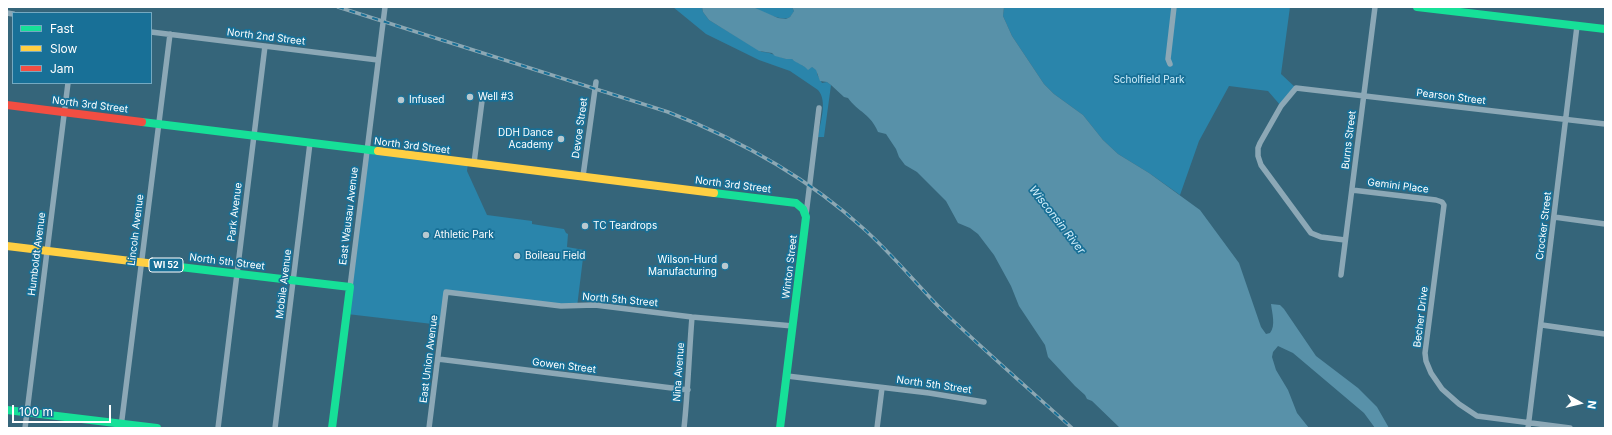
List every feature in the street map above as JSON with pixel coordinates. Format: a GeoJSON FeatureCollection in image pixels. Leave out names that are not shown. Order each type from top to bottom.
{"type":"FeatureCollection","features":[{"type":"Feature","properties":{"kind":"street","name":"East Wausau Avenue"},"geometry":{"type":"LineString","coordinates":[[332,428],[385,7]]}},
{"type":"Feature","properties":{"kind":"street"},"geometry":{"type":"LineString","coordinates":[[1170,64],[1168,59],[1174,7]]}},
{"type":"Feature","properties":{"kind":"street","name":"Burns Street"},"geometry":{"type":"LineString","coordinates":[[1341,275],[1375,7]]}},
{"type":"Feature","properties":{"kind":"street"},"geometry":{"type":"LineString","coordinates":[[1417,7],[1605,29]]}},
{"type":"Feature","properties":{"kind":"street","name":"Crocker Street"},"geometry":{"type":"LineString","coordinates":[[1528,425],[1542,325],[1577,26]]}},
{"type":"Feature","properties":{"kind":"street","name":"North 2nd Street"},"geometry":{"type":"LineString","coordinates":[[152,32],[378,60]]}},
{"type":"Feature","properties":{"kind":"street","name":"Lincoln Avenue"},"geometry":{"type":"LineString","coordinates":[[121,426],[170,34]]}},
{"type":"Feature","properties":{"kind":"street","name":"Park Avenue"},"geometry":{"type":"LineString","coordinates":[[218,428],[265,46]]}},
{"type":"Feature","properties":{"kind":"street","name":"Devoe Street"},"geometry":{"type":"LineString","coordinates":[[583,176],[596,82]]}},
{"type":"Feature","properties":{"kind":"street","name":"Humboldt Avenue"},"geometry":{"type":"LineString","coordinates":[[25,428],[68,84]]}},
{"type":"Feature","properties":{"kind":"street","name":"Pearson Street"},"geometry":{"type":"LineString","coordinates":[[1345,240],[1321,237],[1311,233],[1264,170],[1258,156],[1260,142],[1281,106],[1296,88],[1605,124]]}},
{"type":"Feature","properties":{"kind":"street"},"geometry":{"type":"LineString","coordinates":[[474,163],[482,101]]}},
{"type":"Feature","properties":{"kind":"street","name":"North 3rd Street"},"geometry":{"type":"LineString","coordinates":[[7,105],[793,202],[801,206],[806,218]]}},
{"type":"Feature","properties":{"kind":"street","name":"Winton Street"},"geometry":{"type":"LineString","coordinates":[[780,428],[819,108]]}},
{"type":"Feature","properties":{"kind":"street","name":"Mobile Avenue"},"geometry":{"type":"LineString","coordinates":[[275,428],[310,143]]}},
{"type":"Feature","properties":{"kind":"street","name":"Gemini Place"},"geometry":{"type":"LineString","coordinates":[[1352,190],[1442,202]]}},
{"type":"Feature","properties":{"kind":"street","name":"Becher Drive"},"geometry":{"type":"LineString","coordinates":[[1442,202],[1444,205],[1425,353],[1426,361],[1431,373],[1448,394],[1469,412],[1477,416],[1528,425],[1570,428]]}},
{"type":"Feature","properties":{"kind":"street"},"geometry":{"type":"LineString","coordinates":[[1554,217],[1605,224]]}},
{"type":"Feature","properties":{"kind":"street","name":"North 5th Street"},"geometry":{"type":"LineString","coordinates":[[7,246],[350,287]]}},
{"type":"Feature","properties":{"kind":"street"},"geometry":{"type":"LineString","coordinates":[[325,284],[340,288],[344,292],[345,296],[339,350],[339,374]]}},
{"type":"Feature","properties":{"kind":"street","name":"North 5th Street"},"geometry":{"type":"LineString","coordinates":[[446,292],[561,306],[594,305],[692,317],[793,326]]}},
{"type":"Feature","properties":{"kind":"street","name":"East Union Avenue"},"geometry":{"type":"LineString","coordinates":[[429,428],[446,292]]}},
{"type":"Feature","properties":{"kind":"street","name":"Nina Avenue"},"geometry":{"type":"LineString","coordinates":[[684,428],[688,390],[688,368],[692,317]]}},
{"type":"Feature","properties":{"kind":"street"},"geometry":{"type":"LineString","coordinates":[[1542,325],[1605,334]]}},
{"type":"Feature","properties":{"kind":"street","name":"Gowen Street"},"geometry":{"type":"LineString","coordinates":[[438,360],[688,390]]}},
{"type":"Feature","properties":{"kind":"street","name":"North 5th Street"},"geometry":{"type":"LineString","coordinates":[[787,376],[984,402]]}},
{"type":"Feature","properties":{"kind":"street"},"geometry":{"type":"LineString","coordinates":[[877,428],[882,388]]}},
{"type":"Feature","properties":{"kind":"street"},"geometry":{"type":"LineString","coordinates":[[7,410],[121,426],[157,428]]}},
{"type":"Feature","properties":{"kind":"green space"},"geometry":{"type":"Polygon","coordinates":[[[673,7],[702,7],[703,12],[709,20],[762,52],[792,59],[807,68],[812,67],[817,70],[817,74],[822,83],[827,82],[831,85],[824,137],[818,137],[823,106],[821,95],[818,90],[790,71],[759,60],[706,34],[673,7]]]}},
{"type":"Feature","properties":{"kind":"green space"},"geometry":{"type":"Polygon","coordinates":[[[753,7],[792,7],[794,11],[790,17],[785,19],[770,15],[753,7]]]}},
{"type":"Feature","properties":{"kind":"green space","name":"Scholfield Park"},"geometry":{"type":"Polygon","coordinates":[[[1004,7],[1290,7],[1281,74],[1296,88],[1281,106],[1268,91],[1229,86],[1199,141],[1180,195],[1149,173],[1118,154],[1103,140],[1083,115],[1054,94],[1044,84],[1012,36],[1003,16],[1004,7]]]}},
{"type":"Feature","properties":{"kind":"green space"},"geometry":{"type":"Polygon","coordinates":[[[367,151],[468,163],[467,171],[487,215],[532,221],[532,224],[564,229],[568,234],[567,247],[584,250],[577,307],[446,291],[441,325],[347,314],[367,151]]]}},
{"type":"Feature","properties":{"kind":"water","name":"Wisconsin River"},"geometry":{"type":"Polygon","coordinates":[[[702,7],[753,7],[778,18],[786,19],[790,17],[794,11],[792,7],[1004,7],[1003,16],[1012,36],[1044,84],[1054,94],[1083,115],[1103,140],[1118,154],[1149,173],[1200,210],[1239,263],[1261,327],[1266,334],[1270,333],[1273,327],[1271,304],[1280,305],[1316,356],[1358,388],[1377,407],[1389,428],[1375,428],[1364,413],[1293,353],[1278,346],[1273,352],[1272,357],[1276,370],[1288,390],[1297,413],[1309,428],[1120,428],[1092,401],[1087,399],[1085,395],[1048,357],[1045,345],[1019,306],[1011,286],[994,255],[978,234],[970,228],[958,223],[946,201],[917,172],[905,165],[886,134],[878,132],[872,121],[848,98],[844,97],[827,82],[820,81],[816,70],[812,67],[808,70],[792,59],[786,59],[775,56],[772,53],[759,51],[709,20],[703,12],[702,7]]]}},
{"type":"Feature","properties":{"kind":"railway"},"geometry":{"type":"LineString","coordinates":[[338,7],[668,112],[721,135],[772,162],[819,193],[864,229],[885,249],[944,312],[1072,428]]}},
{"type":"Feature","properties":{"kind":"traffic: fast"},"geometry":{"type":"LineString","coordinates":[[1417,7],[1605,29]]}},
{"type":"Feature","properties":{"kind":"traffic: fast"},"geometry":{"type":"LineString","coordinates":[[142,122],[378,151]]}},
{"type":"Feature","properties":{"kind":"traffic: fast"},"geometry":{"type":"LineString","coordinates":[[714,193],[796,203],[803,209],[806,217],[780,428]]}},
{"type":"Feature","properties":{"kind":"traffic: fast"},"geometry":{"type":"LineString","coordinates":[[180,267],[350,287],[332,428]]}},
{"type":"Feature","properties":{"kind":"traffic: fast"},"geometry":{"type":"LineString","coordinates":[[7,410],[157,428]]}},
{"type":"Feature","properties":{"kind":"traffic: slow"},"geometry":{"type":"LineString","coordinates":[[378,151],[714,193]]}},
{"type":"Feature","properties":{"kind":"traffic: slow"},"geometry":{"type":"LineString","coordinates":[[7,246],[180,267]]}},
{"type":"Feature","properties":{"kind":"traffic: jam"},"geometry":{"type":"LineString","coordinates":[[7,105],[142,122]]}},
{"type":"Feature","properties":{"kind":"place","name":"Well #3"},"geometry":{"type":"Point","coordinates":[470,97]}},
{"type":"Feature","properties":{"kind":"place","name":"Infused"},"geometry":{"type":"Point","coordinates":[401,100]}},
{"type":"Feature","properties":{"kind":"place","name":"DDH Dance Academy"},"geometry":{"type":"Point","coordinates":[561,139]}},
{"type":"Feature","properties":{"kind":"place","name":"TC Teardrops"},"geometry":{"type":"Point","coordinates":[585,226]}},
{"type":"Feature","properties":{"kind":"place","name":"Athletic Park"},"geometry":{"type":"Point","coordinates":[426,235]}},
{"type":"Feature","properties":{"kind":"place","name":"Boileau Field"},"geometry":{"type":"Point","coordinates":[517,256]}},
{"type":"Feature","properties":{"kind":"place","name":"Wilson-Hurd Manufacturing"},"geometry":{"type":"Point","coordinates":[725,266]}}]}
